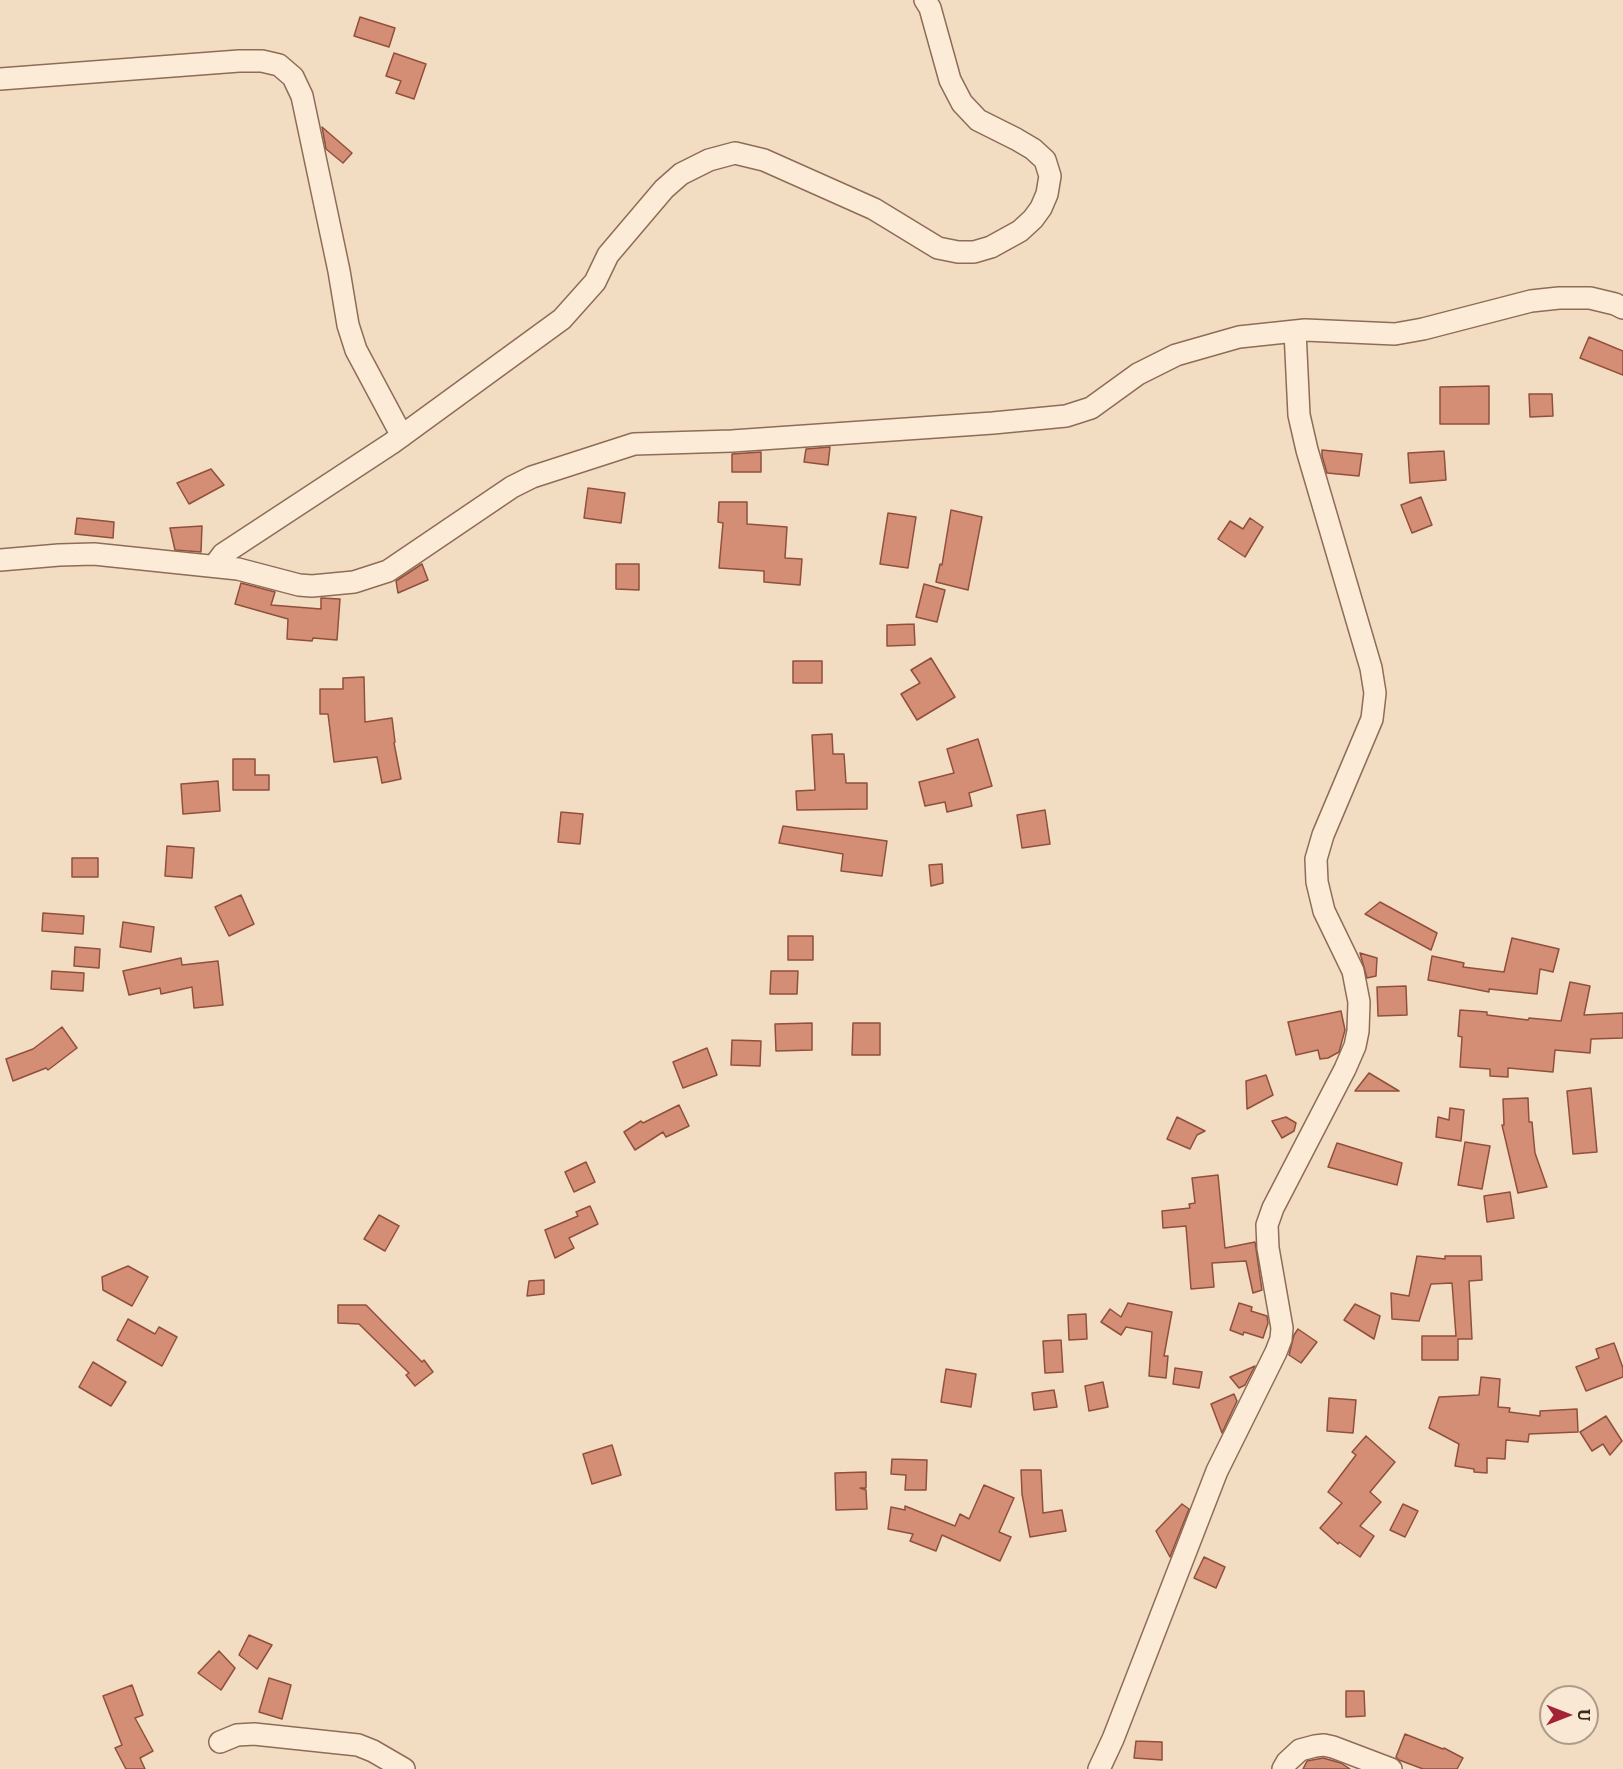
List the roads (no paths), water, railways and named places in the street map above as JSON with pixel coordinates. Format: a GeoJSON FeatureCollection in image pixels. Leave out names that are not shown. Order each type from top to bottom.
{"type":"FeatureCollection","features":[{"type":"Feature","properties":{"kind":"street"},"geometry":{"type":"LineString","coordinates":[[214,566],[223,554],[402,436],[562,319],[595,282],[608,255],[664,189],[681,174],[709,160],[735,153],[764,160],[874,209],[938,248],[974,252],[1020,231],[1033,219],[1047,194],[1050,176],[1045,160],[1033,149],[978,120],[962,103],[950,80],[930,8],[925,0]]}},
{"type":"Feature","properties":{"kind":"street"},"geometry":{"type":"LineString","coordinates":[[0,79],[239,61],[262,61],[279,65],[293,77],[302,96],[350,333],[356,350],[402,436]]}},
{"type":"Feature","properties":{"kind":"street"},"geometry":{"type":"LineString","coordinates":[[0,560],[94,554],[246,570],[299,585],[354,582],[388,571],[522,482],[550,470],[634,444],[744,440],[1066,416],[1091,408],[1138,374],[1176,355],[1239,337],[1305,330],[1395,334],[1531,301],[1559,298],[1590,298],[1623,308]]}},
{"type":"Feature","properties":{"kind":"street"},"geometry":{"type":"LineString","coordinates":[[1100,1769],[1217,1471],[1281,1339],[1282,1328],[1268,1248],[1267,1225],[1273,1208],[1345,1069],[1355,1046],[1358,1031],[1359,1002],[1353,972],[1324,911],[1317,882],[1316,859],[1323,835],[1372,719],[1375,693],[1371,668],[1307,450],[1299,415],[1295,331]]}},
{"type":"Feature","properties":{"kind":"street"},"geometry":{"type":"LineString","coordinates":[[220,1742],[237,1736],[254,1734],[358,1745],[404,1769]]}},
{"type":"Feature","properties":{"kind":"street"},"geometry":{"type":"LineString","coordinates":[[1283,1769],[1300,1750],[1324,1745],[1333,1746],[1391,1769]]}}]}
